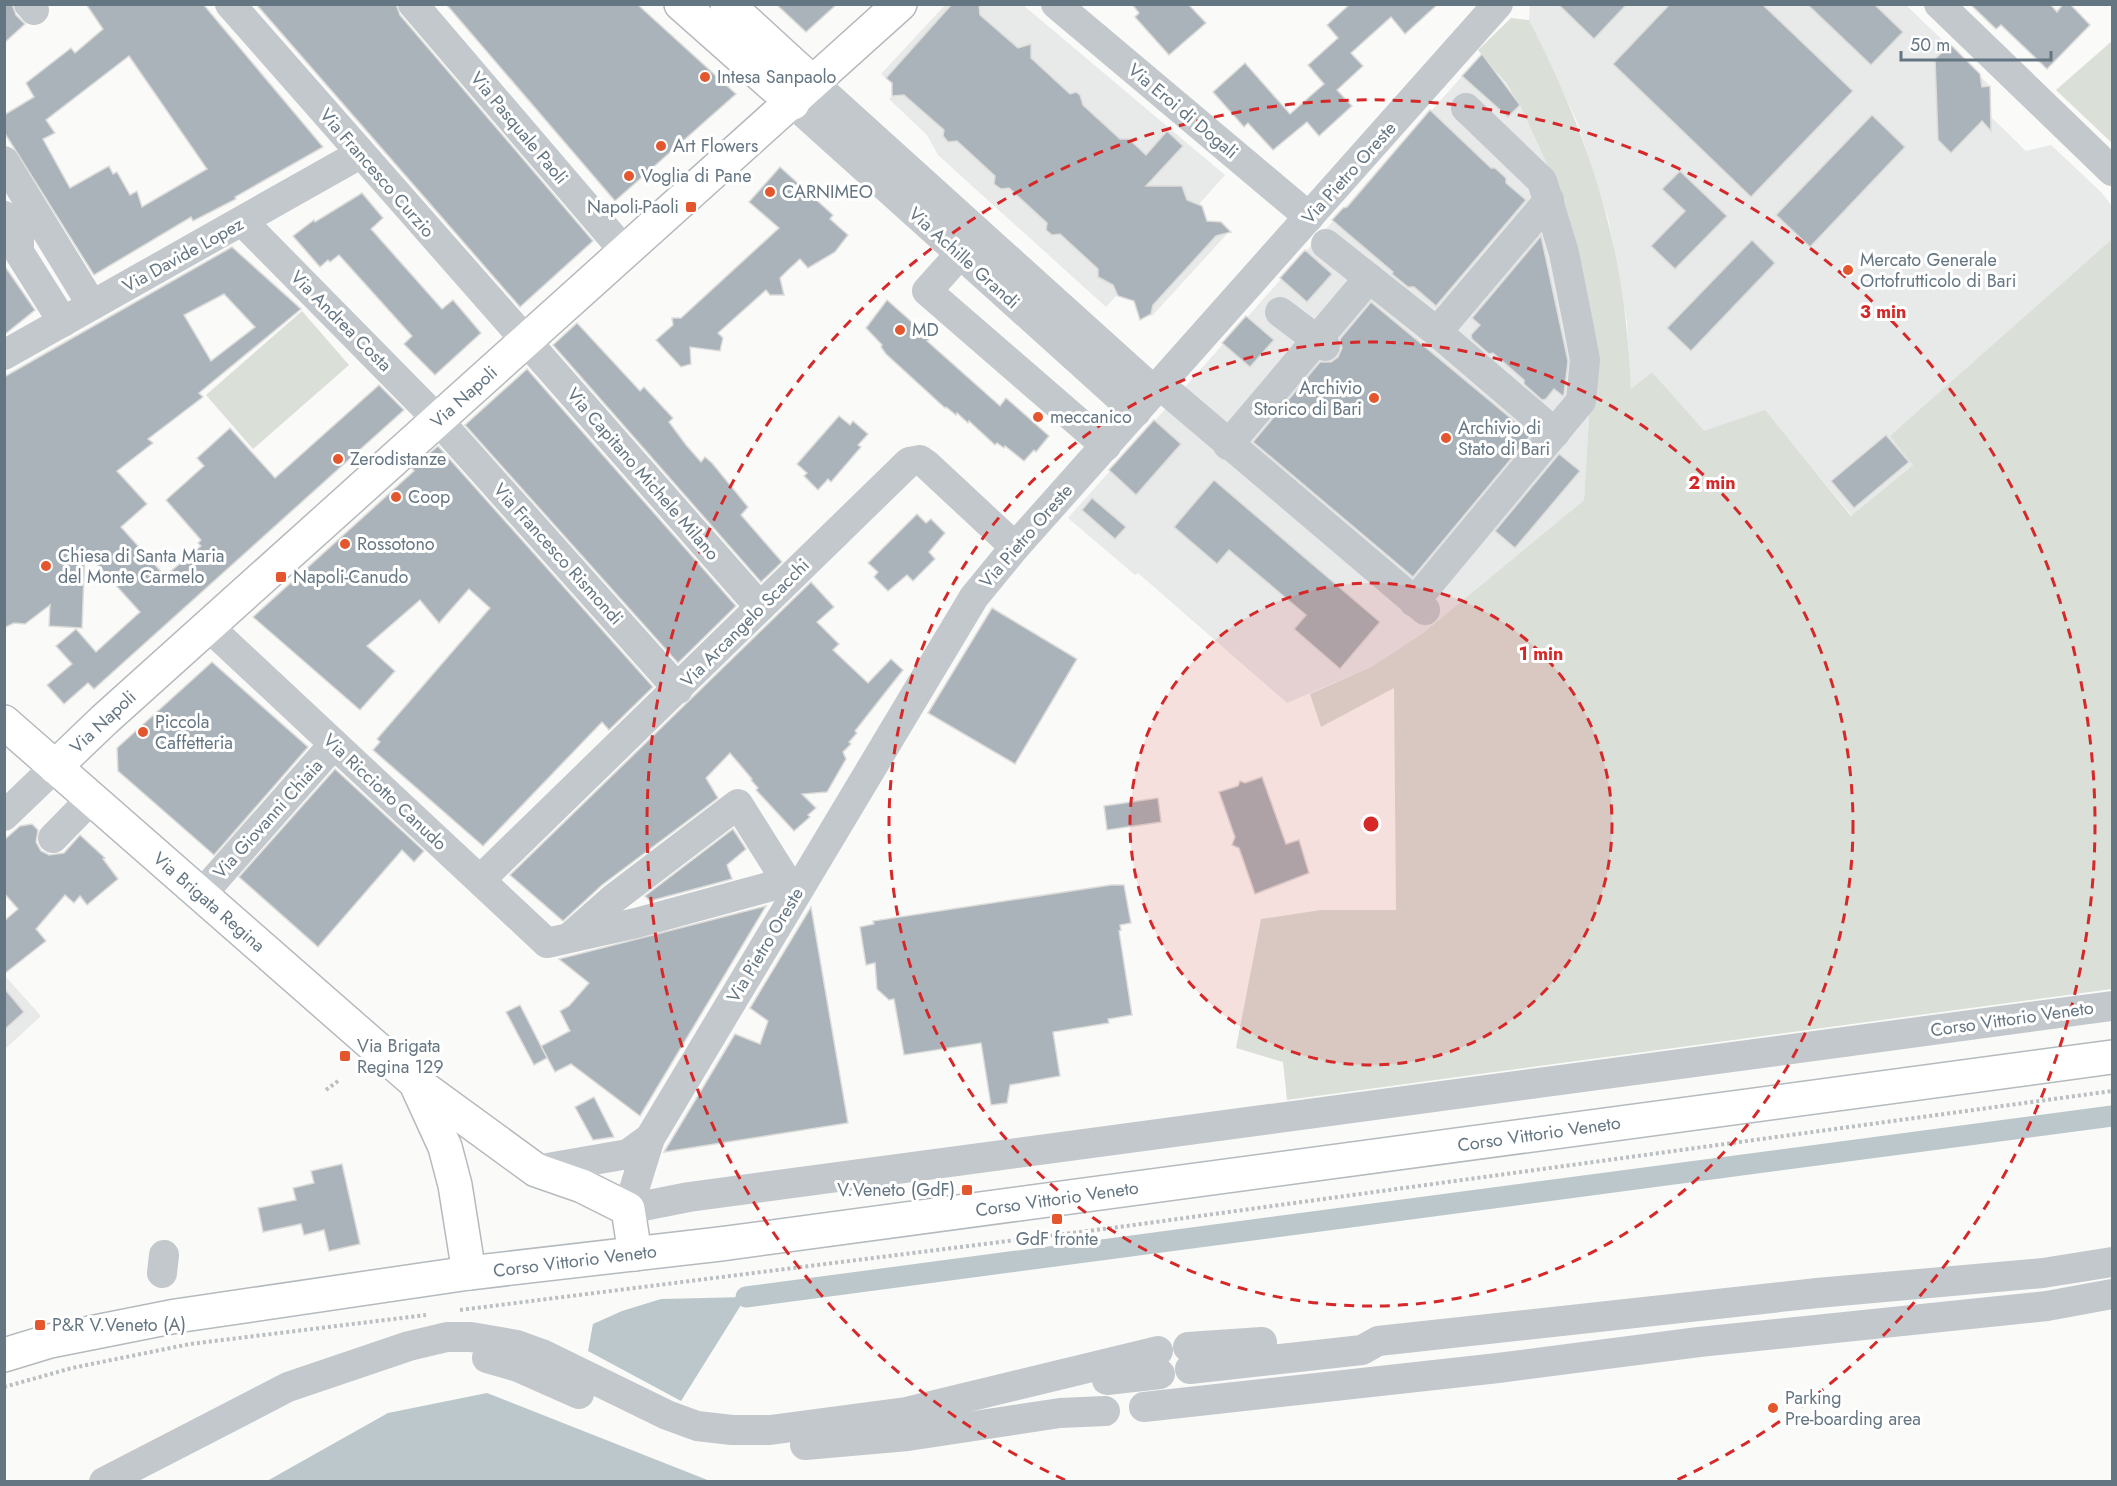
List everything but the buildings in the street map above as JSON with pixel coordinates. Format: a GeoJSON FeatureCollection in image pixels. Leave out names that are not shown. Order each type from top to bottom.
{"type":"FeatureCollection","features":[{"type":"Feature","properties":{"kind":"main road"},"geometry":{"type":"LineString","coordinates":[[681,4],[746,43],[802,93]]}},
{"type":"Feature","properties":{"kind":"main road"},"geometry":{"type":"LineString","coordinates":[[727,4],[746,43]]}},
{"type":"Feature","properties":{"kind":"main road","name":"Via Napoli"},"geometry":{"type":"LineString","coordinates":[[55,767],[900,4]]}},
{"type":"Feature","properties":{"kind":"main road","name":"Via Brigata Regina"},"geometry":{"type":"LineString","coordinates":[[4,722],[414,1081],[536,1170],[582,1186],[628,1209]]}},
{"type":"Feature","properties":{"kind":"main road","name":"Corso Vittorio Veneto"},"geometry":{"type":"LineString","coordinates":[[4,1355],[50,1341],[167,1318],[469,1273],[635,1254],[2112,1057]]}},
{"type":"Feature","properties":{"kind":"main road"},"geometry":{"type":"LineString","coordinates":[[414,1081],[436,1124],[453,1176],[469,1273]]}},
{"type":"Feature","properties":{"kind":"main road"},"geometry":{"type":"LineString","coordinates":[[453,1176],[464,1157],[470,1153],[483,1147],[505,1148]]}},
{"type":"Feature","properties":{"kind":"main road"},"geometry":{"type":"LineString","coordinates":[[628,1209],[635,1254]]}},
{"type":"Feature","properties":{"kind":"street","name":"Via Francesco Curzio"},"geometry":{"type":"LineString","coordinates":[[230,4],[526,342]]}},
{"type":"Feature","properties":{"kind":"street","name":"Via Pasquale Paoli"},"geometry":{"type":"LineString","coordinates":[[413,4],[625,252]]}},
{"type":"Feature","properties":{"kind":"street","name":"Via Eroi di Dogali"},"geometry":{"type":"LineString","coordinates":[[1056,4],[1309,217]]}},
{"type":"Feature","properties":{"kind":"street","name":"Via Pietro Oreste"},"geometry":{"type":"LineString","coordinates":[[628,1209],[650,1138],[793,885],[974,597],[1015,547],[1150,396],[1266,300],[1309,217],[1498,4]]}},
{"type":"Feature","properties":{"kind":"street"},"geometry":{"type":"LineString","coordinates":[[1939,4],[2112,171]]}},
{"type":"Feature","properties":{"kind":"street","name":"Via Achille Grandi"},"geometry":{"type":"LineString","coordinates":[[802,93],[960,254],[1150,396]]}},
{"type":"Feature","properties":{"kind":"street","name":"Via Achille Grandi"},"geometry":{"type":"LineString","coordinates":[[802,93],[1150,396]]}},
{"type":"Feature","properties":{"kind":"street"},"geometry":{"type":"LineString","coordinates":[[1150,396],[1228,446],[1419,606],[1581,401],[1585,360],[1564,252],[1542,181],[1467,108]]}},
{"type":"Feature","properties":{"kind":"street","name":"Via Davide Lopez"},"geometry":{"type":"LineString","coordinates":[[4,355],[360,154]]}},
{"type":"Feature","properties":{"kind":"street"},"geometry":{"type":"LineString","coordinates":[[4,161],[92,305]]}},
{"type":"Feature","properties":{"kind":"street"},"geometry":{"type":"LineString","coordinates":[[1437,332],[1549,200]]}},
{"type":"Feature","properties":{"kind":"street"},"geometry":{"type":"LineString","coordinates":[[4,216],[19,235],[19,252],[63,322]]}},
{"type":"Feature","properties":{"kind":"street","name":"Via Andrea Costa"},"geometry":{"type":"LineString","coordinates":[[243,222],[438,420]]}},
{"type":"Feature","properties":{"kind":"street"},"geometry":{"type":"LineString","coordinates":[[1326,244],[1437,332],[1555,433]]}},
{"type":"Feature","properties":{"kind":"street"},"geometry":{"type":"LineString","coordinates":[[960,254],[927,291],[1106,446]]}},
{"type":"Feature","properties":{"kind":"street"},"geometry":{"type":"LineString","coordinates":[[1228,446],[1320,343],[1369,278]]}},
{"type":"Feature","properties":{"kind":"street"},"geometry":{"type":"LineString","coordinates":[[1266,300],[1320,343]]}},
{"type":"Feature","properties":{"kind":"street","name":"Via Capitano Michele Milano"},"geometry":{"type":"LineString","coordinates":[[526,342],[760,607]]}},
{"type":"Feature","properties":{"kind":"street","name":"Via Francesco Rismondi"},"geometry":{"type":"LineString","coordinates":[[438,420],[678,689]]}},
{"type":"Feature","properties":{"kind":"street","name":"Via Arcangelo Scacchi"},"geometry":{"type":"LineString","coordinates":[[480,880],[909,462],[920,460],[927,465],[1015,547]]}},
{"type":"Feature","properties":{"kind":"street","name":"Via Ricciotto Canudo"},"geometry":{"type":"LineString","coordinates":[[208,627],[547,943],[568,939]]}},
{"type":"Feature","properties":{"kind":"street","name":"Via Giovanni Chiaia"},"geometry":{"type":"LineString","coordinates":[[201,895],[334,744]]}},
{"type":"Feature","properties":{"kind":"street","name":"Via Napoli"},"geometry":{"type":"LineString","coordinates":[[4,816],[55,767]]}},
{"type":"Feature","properties":{"kind":"street"},"geometry":{"type":"LineString","coordinates":[[53,838],[92,798]]}},
{"type":"Feature","properties":{"kind":"street"},"geometry":{"type":"LineString","coordinates":[[738,804],[793,885],[568,939],[613,899],[738,804]]}},
{"type":"Feature","properties":{"kind":"street","name":"Corso Vittorio Veneto"},"geometry":{"type":"LineString","coordinates":[[628,1209],[689,1197],[2112,1006]]}},
{"type":"Feature","properties":{"kind":"street","name":"Via Pietro Oreste"},"geometry":{"type":"LineString","coordinates":[[536,1170],[628,1154],[650,1138]]}},
{"type":"Feature","properties":{"kind":"street"},"geometry":{"type":"LineString","coordinates":[[1189,1358],[1362,1350],[1378,1341],[1806,1295],[2043,1273],[2112,1262]]}},
{"type":"Feature","properties":{"kind":"street"},"geometry":{"type":"LineString","coordinates":[[1144,1407],[1498,1368],[1700,1342],[2026,1308],[2112,1294]]}},
{"type":"Feature","properties":{"kind":"street"},"geometry":{"type":"LineString","coordinates":[[104,1482],[288,1387],[409,1346],[447,1337],[471,1337],[517,1345],[542,1354],[666,1415],[697,1426],[732,1430],[770,1430],[906,1412],[1159,1362],[1088,1387],[1081,1393]]}},
{"type":"Feature","properties":{"kind":"street"},"geometry":{"type":"LineString","coordinates":[[147,1482],[294,1406],[419,1364],[464,1356],[490,1359],[518,1367],[671,1438],[709,1447],[739,1450],[908,1436],[1060,1413],[1105,1411]]}},
{"type":"Feature","properties":{"kind":"path"},"geometry":{"type":"LineString","coordinates":[[326,1090],[338,1081]]}},
{"type":"Feature","properties":{"kind":"path"},"geometry":{"type":"LineString","coordinates":[[452,1311],[1119,1227],[2112,1091]]}},
{"type":"Feature","properties":{"kind":"path"},"geometry":{"type":"LineString","coordinates":[[4,1387],[72,1368],[190,1344],[429,1314]]}},
{"type":"Feature","properties":{"kind":"shaded area","name":"Mercato Generale Ortofrutticolo di Bari"},"geometry":{"type":"Polygon","coordinates":[[[1530,4],[1906,5],[1988,84],[1986,112],[2026,151],[2051,145],[2101,192],[2112,206],[2112,239],[1891,436],[1914,464],[1852,516],[1765,411],[1703,432],[1652,372],[1631,389],[1627,323],[1609,222],[1578,124],[1529,20],[1530,4]]]}},
{"type":"Feature","properties":{"kind":"shaded area"},"geometry":{"type":"Polygon","coordinates":[[[945,5],[1023,5],[1225,175],[1200,203],[1203,209],[1202,215],[1211,223],[1221,222],[1226,235],[1152,316],[1138,313],[1138,304],[1128,295],[1123,298],[1117,295],[1106,307],[938,155],[927,135],[889,99],[895,94],[893,84],[881,74],[945,5]]]}},
{"type":"Feature","properties":{"kind":"shaded area"},"geometry":{"type":"Polygon","coordinates":[[[1511,18],[1529,20],[1571,111],[1602,198],[1622,289],[1631,389],[1652,372],[1704,431],[1765,410],[1851,516],[1913,465],[1890,436],[2112,239],[2112,989],[1287,1100],[1283,1062],[1236,1048],[1261,919],[1321,910],[1396,910],[1394,688],[1321,727],[1310,694],[1371,667],[1423,633],[1584,500],[1591,382],[1558,189],[1520,105],[1506,83],[1478,50],[1511,18]]]}},
{"type":"Feature","properties":{"kind":"shaded area"},"geometry":{"type":"Polygon","coordinates":[[[2112,41],[2112,143],[2056,90],[2112,41]]]}},
{"type":"Feature","properties":{"kind":"shaded area"},"geometry":{"type":"Polygon","coordinates":[[[1482,54],[1520,105],[1558,189],[1591,382],[1584,500],[1423,633],[1371,667],[1287,703],[1138,573],[1135,575],[1068,518],[1482,54]]]}},
{"type":"Feature","properties":{"kind":"shaded area"},"geometry":{"type":"Polygon","coordinates":[[[302,311],[349,365],[253,449],[206,395],[302,311]]]}},
{"type":"Feature","properties":{"kind":"shaded area"},"geometry":{"type":"Polygon","coordinates":[[[4,975],[41,1016],[5,1049],[4,1049],[4,975]]]}},
{"type":"Feature","properties":{"kind":"shaded area"},"geometry":{"type":"Polygon","coordinates":[[[746,1297],[681,1401],[588,1351],[593,1324],[622,1311],[661,1299],[746,1297]]]}},
{"type":"Feature","properties":{"kind":"shaded area"},"geometry":{"type":"Polygon","coordinates":[[[487,1393],[710,1481],[267,1481],[388,1413],[487,1393]]]}},
{"type":"Feature","properties":{"kind":"waterway"},"geometry":{"type":"LineString","coordinates":[[746,1297],[2112,1116]]}},
{"type":"Feature","properties":{"kind":"place","name":"Intesa Sanpaolo"},"geometry":{"type":"Point","coordinates":[705,77]}},
{"type":"Feature","properties":{"kind":"place","name":"Art Flowers"},"geometry":{"type":"Point","coordinates":[661,146]}},
{"type":"Feature","properties":{"kind":"place","name":"Voglia di Pane"},"geometry":{"type":"Point","coordinates":[629,176]}},
{"type":"Feature","properties":{"kind":"place","name":"CARNIMEO"},"geometry":{"type":"Point","coordinates":[770,192]}},
{"type":"Feature","properties":{"kind":"place","name":"Napoli-Paoli"},"geometry":{"type":"Point","coordinates":[691,207]}},
{"type":"Feature","properties":{"kind":"place","name":"Mercato Generale Ortofrutticolo di Bari"},"geometry":{"type":"Point","coordinates":[1848,270]}},
{"type":"Feature","properties":{"kind":"place","name":"MD"},"geometry":{"type":"Point","coordinates":[900,330]}},
{"type":"Feature","properties":{"kind":"place","name":"Archivio Storico di Bari"},"geometry":{"type":"Point","coordinates":[1374,398]}},
{"type":"Feature","properties":{"kind":"place","name":"meccanico"},"geometry":{"type":"Point","coordinates":[1038,417]}},
{"type":"Feature","properties":{"kind":"place","name":"Archivio di Stato di Bari"},"geometry":{"type":"Point","coordinates":[1446,438]}},
{"type":"Feature","properties":{"kind":"place","name":"Zerodistanze"},"geometry":{"type":"Point","coordinates":[338,459]}},
{"type":"Feature","properties":{"kind":"place","name":"Coop"},"geometry":{"type":"Point","coordinates":[396,497]}},
{"type":"Feature","properties":{"kind":"place","name":"Rossotono"},"geometry":{"type":"Point","coordinates":[345,544]}},
{"type":"Feature","properties":{"kind":"place","name":"Chiesa di Santa Maria del Monte Carmelo"},"geometry":{"type":"Point","coordinates":[46,566]}},
{"type":"Feature","properties":{"kind":"place","name":"Napoli-Canudo"},"geometry":{"type":"Point","coordinates":[281,577]}},
{"type":"Feature","properties":{"kind":"place","name":"Piccola Caffetteria"},"geometry":{"type":"Point","coordinates":[143,732]}},
{"type":"Feature","properties":{"kind":"place","name":"Via Brigata Regina 129"},"geometry":{"type":"Point","coordinates":[345,1056]}},
{"type":"Feature","properties":{"kind":"place","name":"V.Veneto (GdF)"},"geometry":{"type":"Point","coordinates":[967,1190]}},
{"type":"Feature","properties":{"kind":"place","name":"GdF fronte"},"geometry":{"type":"Point","coordinates":[1057,1219]}},
{"type":"Feature","properties":{"kind":"place","name":"P&R V.Veneto (A)"},"geometry":{"type":"Point","coordinates":[40,1325]}},
{"type":"Feature","properties":{"kind":"place","name":"Parking Pre-boarding area"},"geometry":{"type":"Point","coordinates":[1773,1408]}}]}
